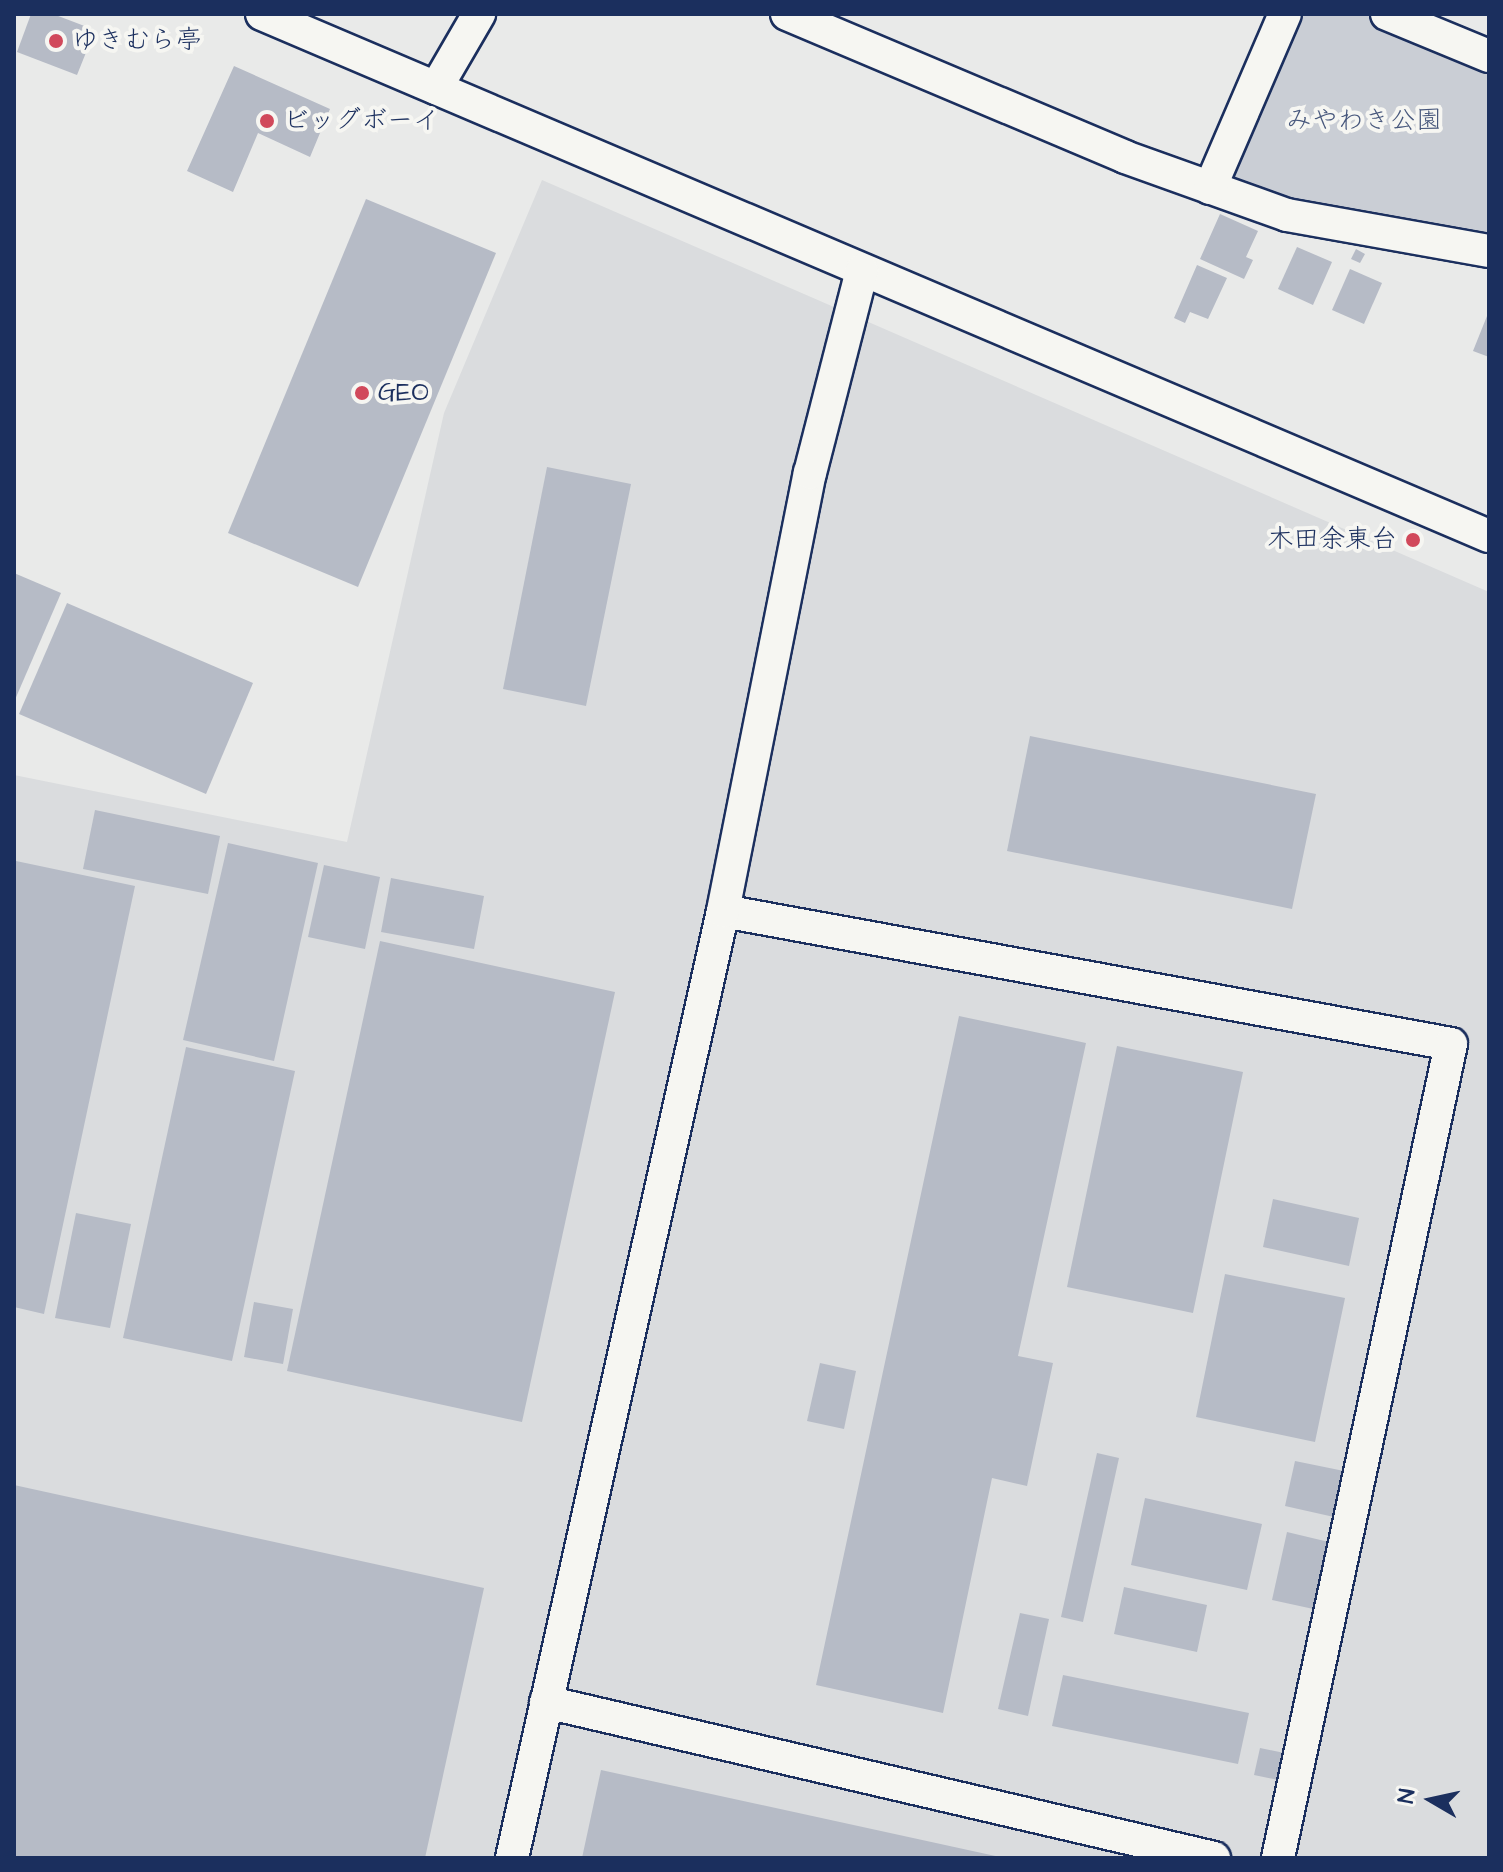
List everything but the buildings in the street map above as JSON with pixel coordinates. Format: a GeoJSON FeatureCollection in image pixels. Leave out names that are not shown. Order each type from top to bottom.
{"type":"FeatureCollection","features":[{"type":"Feature","properties":{"kind":"street"},"geometry":{"type":"LineString","coordinates":[[262,14],[1489,536]]}},
{"type":"Feature","properties":{"kind":"street"},"geometry":{"type":"LineString","coordinates":[[436,88],[479,14]]}},
{"type":"Feature","properties":{"kind":"street"},"geometry":{"type":"LineString","coordinates":[[787,14],[1125,157],[1287,215],[1489,251]]}},
{"type":"Feature","properties":{"kind":"street"},"geometry":{"type":"LineString","coordinates":[[1210,188],[1285,14]]}},
{"type":"Feature","properties":{"kind":"street"},"geometry":{"type":"LineString","coordinates":[[1387,14],[1489,56]]}},
{"type":"Feature","properties":{"kind":"street"},"geometry":{"type":"LineString","coordinates":[[512,1858],[723,911],[810,473],[862,271]]}},
{"type":"Feature","properties":{"kind":"street"},"geometry":{"type":"LineString","coordinates":[[723,911],[1451,1044],[1278,1858]]}},
{"type":"Feature","properties":{"kind":"street"},"geometry":{"type":"LineString","coordinates":[[546,1702],[1214,1858]]}},
{"type":"Feature","properties":{"kind":"shaded area"},"geometry":{"type":"Polygon","coordinates":[[[542,180],[1489,592],[1489,1858],[14,1858],[14,775],[347,842],[444,413],[542,180]]]}},
{"type":"Feature","properties":{"kind":"green space","name":"みやわき公園"},"geometry":{"type":"Polygon","coordinates":[[[1285,14],[1387,14],[1489,56],[1489,251],[1210,188],[1285,14]]]}},
{"type":"Feature","properties":{"kind":"place","name":"ゆきむら亭"},"geometry":{"type":"Point","coordinates":[56,41]}},
{"type":"Feature","properties":{"kind":"place","name":"ビッグボーイ"},"geometry":{"type":"Point","coordinates":[267,121]}},
{"type":"Feature","properties":{"kind":"place","name":"GEO"},"geometry":{"type":"Point","coordinates":[362,393]}},
{"type":"Feature","properties":{"kind":"place","name":"木田余東台"},"geometry":{"type":"Point","coordinates":[1413,540]}}]}
